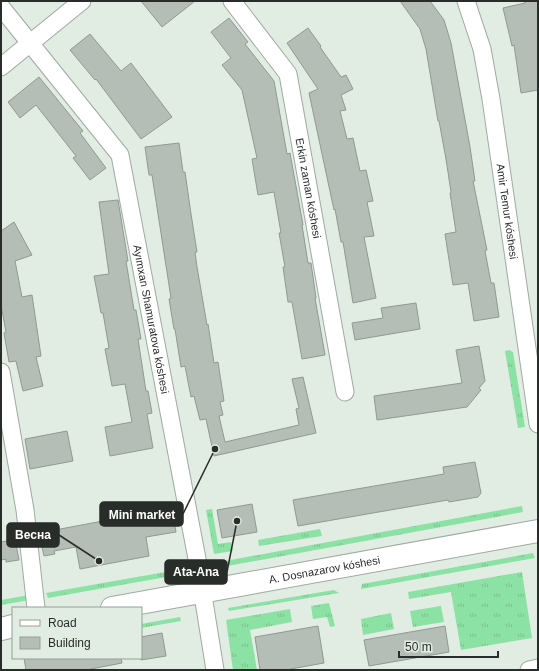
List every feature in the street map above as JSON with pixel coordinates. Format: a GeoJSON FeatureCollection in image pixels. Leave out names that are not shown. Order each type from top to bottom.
{"type":"FeatureCollection","features":[{"type":"Feature","properties":{"kind":"main road","name":"A. Dosnazarov kóshesi"},"geometry":{"type":"LineString","coordinates":[[117,607],[538,531]]}},
{"type":"Feature","properties":{"kind":"main road"},"geometry":{"type":"LineString","coordinates":[[1,628],[12,626]]}},
{"type":"Feature","properties":{"kind":"street"},"geometry":{"type":"LineString","coordinates":[[1,67],[82,1]]}},
{"type":"Feature","properties":{"kind":"street","name":"Erkin zaman kóshesi"},"geometry":{"type":"LineString","coordinates":[[232,1],[288,74],[345,392]]}},
{"type":"Feature","properties":{"kind":"street","name":"Amir Temur kóshesi"},"geometry":{"type":"LineString","coordinates":[[466,1],[482,49],[491,99],[538,424]]}},
{"type":"Feature","properties":{"kind":"street","name":"Ayımxan Shamuratova kóshesi"},"geometry":{"type":"LineString","coordinates":[[1,7],[120,155],[203,591],[215,670]]}},
{"type":"Feature","properties":{"kind":"street"},"geometry":{"type":"LineString","coordinates":[[1,372],[25,510],[36,607]]}},
{"type":"Feature","properties":{"kind":"street"},"geometry":{"type":"LineString","coordinates":[[529,670],[538,668]]}},
{"type":"Feature","properties":{"kind":"green space"},"geometry":{"type":"Polygon","coordinates":[[[509,350],[513,352],[525,427],[518,428],[505,351],[509,350]]]}},
{"type":"Feature","properties":{"kind":"green space"},"geometry":{"type":"Polygon","coordinates":[[[522,506],[523,512],[222,567],[220,562],[522,506]]]}},
{"type":"Feature","properties":{"kind":"green space"},"geometry":{"type":"Polygon","coordinates":[[[212,509],[218,544],[231,542],[233,551],[214,554],[206,510],[212,509]]]}},
{"type":"Feature","properties":{"kind":"green space"},"geometry":{"type":"Polygon","coordinates":[[[320,529],[322,536],[259,546],[258,540],[320,529]]]}},
{"type":"Feature","properties":{"kind":"green space"},"geometry":{"type":"Polygon","coordinates":[[[533,553],[535,558],[361,589],[362,584],[533,553]]]}},
{"type":"Feature","properties":{"kind":"green space"},"geometry":{"type":"Polygon","coordinates":[[[171,571],[172,576],[48,598],[46,593],[171,571]]]}},
{"type":"Feature","properties":{"kind":"green space"},"geometry":{"type":"Polygon","coordinates":[[[522,572],[532,638],[461,650],[451,592],[409,599],[408,592],[522,572]]]}},
{"type":"Feature","properties":{"kind":"green space"},"geometry":{"type":"Polygon","coordinates":[[[334,590],[339,593],[229,611],[228,608],[334,590]]]}},
{"type":"Feature","properties":{"kind":"green space"},"geometry":{"type":"Polygon","coordinates":[[[29,595],[30,600],[1,605],[1,600],[29,595]]]}},
{"type":"Feature","properties":{"kind":"green space"},"geometry":{"type":"Polygon","coordinates":[[[329,603],[335,626],[330,627],[327,617],[313,619],[311,606],[329,603]]]}},
{"type":"Feature","properties":{"kind":"green space"},"geometry":{"type":"Polygon","coordinates":[[[441,606],[444,622],[413,627],[410,611],[441,606]]]}},
{"type":"Feature","properties":{"kind":"green space"},"geometry":{"type":"Polygon","coordinates":[[[290,609],[292,622],[250,630],[257,670],[233,670],[226,620],[290,609]]]}},
{"type":"Feature","properties":{"kind":"green space"},"geometry":{"type":"Polygon","coordinates":[[[391,613],[394,629],[363,635],[361,619],[391,613]]]}},
{"type":"Feature","properties":{"kind":"green space"},"geometry":{"type":"Polygon","coordinates":[[[180,617],[181,621],[142,628],[142,624],[180,617]]]}},
{"type":"Feature","properties":{"kind":"building"},"geometry":{"type":"Polygon","coordinates":[[[141,1],[195,1],[162,27],[141,1]]]}},
{"type":"Feature","properties":{"kind":"building"},"geometry":{"type":"Polygon","coordinates":[[[400,1],[430,1],[444,20],[451,43],[470,147],[475,181],[473,181],[487,250],[485,251],[491,283],[494,283],[499,317],[474,321],[468,283],[453,285],[445,234],[456,232],[446,159],[426,49],[420,29],[400,1]]]}},
{"type":"Feature","properties":{"kind":"building"},"geometry":{"type":"Polygon","coordinates":[[[524,1],[538,1],[538,90],[521,93],[514,45],[512,46],[503,8],[525,3],[524,1]]]}},
{"type":"Feature","properties":{"kind":"building"},"geometry":{"type":"Polygon","coordinates":[[[229,18],[248,42],[245,44],[274,81],[287,154],[290,153],[303,225],[308,263],[311,263],[315,298],[325,355],[302,359],[292,302],[288,302],[283,267],[285,267],[279,233],[281,233],[274,192],[258,195],[252,159],[257,158],[242,90],[222,65],[231,58],[211,32],[229,18]]]}},
{"type":"Feature","properties":{"kind":"building"},"geometry":{"type":"Polygon","coordinates":[[[308,28],[341,77],[346,75],[353,89],[341,95],[346,110],[340,111],[347,139],[353,138],[360,171],[366,170],[373,201],[367,202],[374,236],[364,237],[376,298],[353,303],[343,242],[341,242],[309,93],[318,89],[287,43],[308,28]]]}},
{"type":"Feature","properties":{"kind":"building"},"geometry":{"type":"Polygon","coordinates":[[[90,34],[121,71],[131,63],[172,117],[141,139],[96,79],[95,80],[70,50],[90,34]]]}},
{"type":"Feature","properties":{"kind":"building"},"geometry":{"type":"Polygon","coordinates":[[[39,77],[83,131],[80,133],[106,168],[90,180],[73,158],[76,156],[36,105],[20,118],[8,102],[39,77]]]}},
{"type":"Feature","properties":{"kind":"building"},"geometry":{"type":"Polygon","coordinates":[[[179,143],[183,172],[185,172],[197,252],[195,252],[197,267],[207,325],[208,324],[214,363],[218,362],[224,401],[220,402],[223,415],[219,416],[225,442],[299,425],[296,409],[299,408],[292,379],[303,377],[316,433],[214,456],[206,419],[200,420],[194,396],[191,397],[185,366],[181,367],[169,299],[171,298],[152,175],[149,175],[145,147],[179,143]]]}},
{"type":"Feature","properties":{"kind":"building"},"geometry":{"type":"Polygon","coordinates":[[[118,200],[134,310],[136,310],[141,339],[138,339],[146,391],[148,391],[152,413],[147,414],[153,448],[110,456],[105,427],[132,422],[125,384],[112,386],[105,349],[109,348],[103,313],[101,313],[94,276],[109,274],[99,202],[118,200]]]}},
{"type":"Feature","properties":{"kind":"building"},"geometry":{"type":"Polygon","coordinates":[[[14,222],[32,255],[15,261],[22,297],[32,295],[41,356],[36,357],[43,386],[23,391],[16,361],[9,362],[1,305],[1,231],[14,222]]]}},
{"type":"Feature","properties":{"kind":"building"},"geometry":{"type":"Polygon","coordinates":[[[416,303],[420,329],[355,340],[352,323],[383,318],[381,308],[416,303]]]}},
{"type":"Feature","properties":{"kind":"building"},"geometry":{"type":"Polygon","coordinates":[[[479,346],[485,381],[479,388],[481,390],[467,407],[377,420],[374,396],[462,383],[456,350],[479,346]]]}},
{"type":"Feature","properties":{"kind":"building"},"geometry":{"type":"Polygon","coordinates":[[[67,431],[73,461],[30,469],[25,439],[67,431]]]}},
{"type":"Feature","properties":{"kind":"building"},"geometry":{"type":"Polygon","coordinates":[[[475,462],[481,493],[478,497],[449,502],[448,500],[298,526],[293,500],[444,474],[443,467],[475,462]]]}},
{"type":"Feature","properties":{"kind":"building"},"geometry":{"type":"Polygon","coordinates":[[[252,504],[257,532],[222,538],[217,510],[252,504]]]}},
{"type":"Feature","properties":{"kind":"building"},"geometry":{"type":"Polygon","coordinates":[[[172,508],[176,532],[146,537],[149,556],[80,569],[76,547],[54,551],[55,554],[44,556],[39,533],[172,508]]]}},
{"type":"Feature","properties":{"kind":"building"},"geometry":{"type":"Polygon","coordinates":[[[15,539],[19,560],[6,562],[6,559],[1,560],[1,542],[15,539]]]}},
{"type":"Feature","properties":{"kind":"building"},"geometry":{"type":"Polygon","coordinates":[[[318,626],[324,663],[285,670],[260,670],[255,637],[318,626]]]}},
{"type":"Feature","properties":{"kind":"building"},"geometry":{"type":"Polygon","coordinates":[[[445,626],[449,652],[369,666],[364,640],[445,626]]]}},
{"type":"Feature","properties":{"kind":"building"},"geometry":{"type":"Polygon","coordinates":[[[162,633],[166,656],[141,660],[142,637],[162,633]]]}},
{"type":"Feature","properties":{"kind":"building"},"geometry":{"type":"Polygon","coordinates":[[[24,659],[121,659],[122,663],[86,670],[26,670],[24,659]]]}},
{"type":"Feature","properties":{"kind":"place","name":"Mini market"},"geometry":{"type":"Point","coordinates":[215,449]}},
{"type":"Feature","properties":{"kind":"place","name":"Ata-Ana"},"geometry":{"type":"Point","coordinates":[237,521]}},
{"type":"Feature","properties":{"kind":"place","name":"Весна"},"geometry":{"type":"Point","coordinates":[99,561]}}]}
